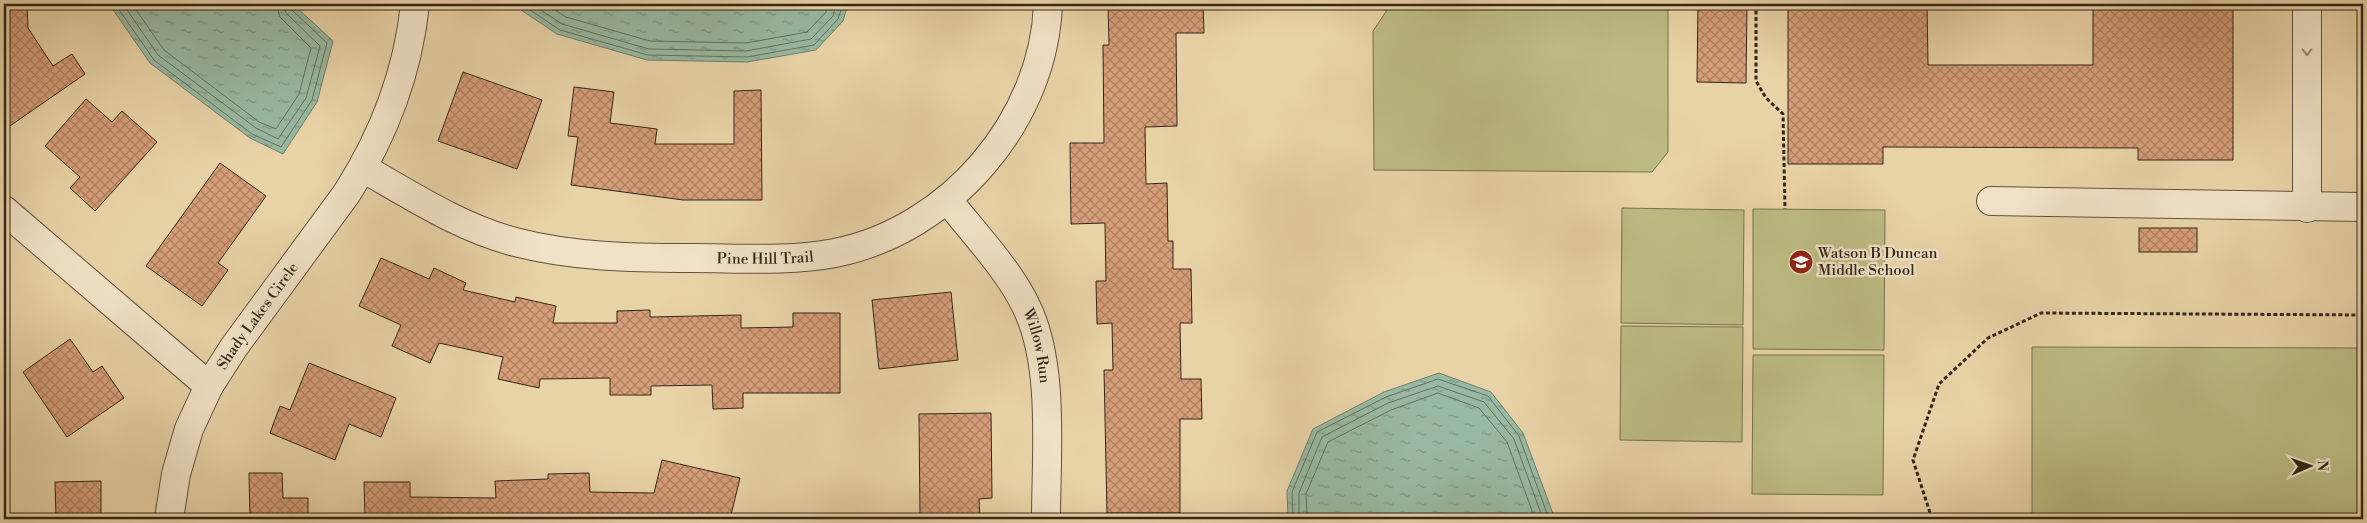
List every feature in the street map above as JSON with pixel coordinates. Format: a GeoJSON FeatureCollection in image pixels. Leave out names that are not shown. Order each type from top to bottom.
{"type":"FeatureCollection","features":[{"type":"Feature","properties":{"kind":"street","name":"Shady Lakes Circle"},"geometry":{"type":"LineString","coordinates":[[4,210],[209,386],[234,347],[363,168],[388,118],[400,83],[412,28],[415,4]]}},
{"type":"Feature","properties":{"kind":"street","name":"Pine Hill Trail"},"geometry":{"type":"LineString","coordinates":[[363,168],[460,222],[512,242],[549,250],[604,257],[796,258],[836,252],[875,240],[912,222],[947,199],[973,175],[999,144],[1028,90],[1041,51],[1048,4]]}},
{"type":"Feature","properties":{"kind":"street"},"geometry":{"type":"LineString","coordinates":[[2306,4],[2308,208]]}},
{"type":"Feature","properties":{"kind":"street","name":"Willow Run"},"geometry":{"type":"LineString","coordinates":[[947,199],[1016,287],[1034,325],[1044,366],[1046,519]]}},
{"type":"Feature","properties":{"kind":"street"},"geometry":{"type":"LineString","coordinates":[[1991,201],[2308,208],[2363,207]]}},
{"type":"Feature","properties":{"kind":"street"},"geometry":{"type":"LineString","coordinates":[[169,519],[176,474],[190,429],[209,386]]}},
{"type":"Feature","properties":{"kind":"path"},"geometry":{"type":"LineString","coordinates":[[1756,4],[1756,80],[1766,98],[1782,114],[1786,209]]}},
{"type":"Feature","properties":{"kind":"path"},"geometry":{"type":"LineString","coordinates":[[1932,519],[1913,460],[1938,384],[1988,338],[2041,313],[2363,315]]}},
{"type":"Feature","properties":{"kind":"shaded area"},"geometry":{"type":"Polygon","coordinates":[[[1391,4],[1668,4],[1668,152],[1652,172],[1374,170],[1373,31],[1391,4]]]}},
{"type":"Feature","properties":{"kind":"shaded area"},"geometry":{"type":"Polygon","coordinates":[[[1622,208],[1744,210],[1743,325],[1621,323],[1622,208]]]}},
{"type":"Feature","properties":{"kind":"shaded area"},"geometry":{"type":"Polygon","coordinates":[[[1753,209],[1885,210],[1884,350],[1753,349],[1753,209]]]}},
{"type":"Feature","properties":{"kind":"shaded area"},"geometry":{"type":"Polygon","coordinates":[[[1621,326],[1743,327],[1742,442],[1620,440],[1621,326]]]}},
{"type":"Feature","properties":{"kind":"shaded area"},"geometry":{"type":"Polygon","coordinates":[[[2032,347],[2363,348],[2363,519],[2032,519],[2032,347]]]}},
{"type":"Feature","properties":{"kind":"shaded area"},"geometry":{"type":"Polygon","coordinates":[[[1753,355],[1884,355],[1883,495],[1752,494],[1753,355]]]}},
{"type":"Feature","properties":{"kind":"water"},"geometry":{"type":"Polygon","coordinates":[[[109,4],[293,4],[333,41],[317,102],[283,154],[250,138],[150,63],[109,4]]]}},
{"type":"Feature","properties":{"kind":"water"},"geometry":{"type":"Polygon","coordinates":[[[512,4],[848,4],[843,21],[816,50],[747,62],[647,60],[557,34],[512,4]]]}},
{"type":"Feature","properties":{"kind":"water"},"geometry":{"type":"Polygon","coordinates":[[[1439,373],[1491,392],[1523,433],[1555,519],[1288,519],[1287,491],[1313,429],[1384,392],[1439,373]]]}},
{"type":"Feature","properties":{"kind":"building"},"geometry":{"type":"Polygon","coordinates":[[[4,4],[27,4],[28,28],[53,66],[72,54],[85,74],[4,130],[4,4]]]}},
{"type":"Feature","properties":{"kind":"building"},"geometry":{"type":"Polygon","coordinates":[[[1108,4],[1203,4],[1204,33],[1176,33],[1177,126],[1145,127],[1146,184],[1167,183],[1168,241],[1173,241],[1173,269],[1191,269],[1192,323],[1180,323],[1181,379],[1201,379],[1202,419],[1180,419],[1180,513],[1107,513],[1104,370],[1113,370],[1112,323],[1097,324],[1096,281],[1106,281],[1105,223],[1071,224],[1070,143],[1104,143],[1103,45],[1109,45],[1108,4]]]}},
{"type":"Feature","properties":{"kind":"building"},"geometry":{"type":"Polygon","coordinates":[[[1698,4],[1747,4],[1746,83],[1697,82],[1698,4]]]}},
{"type":"Feature","properties":{"kind":"building"},"geometry":{"type":"Polygon","coordinates":[[[1788,4],[1927,4],[1928,65],[2093,65],[2093,4],[2233,4],[2233,160],[2138,160],[2138,148],[1883,147],[1883,164],[1788,164],[1788,4]]]}},
{"type":"Feature","properties":{"kind":"building"},"geometry":{"type":"Polygon","coordinates":[[[463,72],[542,100],[517,169],[438,141],[463,72]]]}},
{"type":"Feature","properties":{"kind":"building"},"geometry":{"type":"Polygon","coordinates":[[[574,87],[614,92],[610,123],[657,129],[655,144],[734,144],[734,91],[761,90],[762,200],[683,200],[571,185],[578,137],[568,136],[574,87]]]}},
{"type":"Feature","properties":{"kind":"building"},"geometry":{"type":"Polygon","coordinates":[[[86,99],[112,122],[122,111],[157,142],[95,211],[70,188],[80,177],[45,146],[86,99]]]}},
{"type":"Feature","properties":{"kind":"building"},"geometry":{"type":"Polygon","coordinates":[[[220,163],[266,196],[218,263],[228,270],[202,306],[146,266],[220,163]]]}},
{"type":"Feature","properties":{"kind":"building"},"geometry":{"type":"Polygon","coordinates":[[[2139,228],[2197,228],[2197,252],[2139,252],[2139,228]]]}},
{"type":"Feature","properties":{"kind":"building"},"geometry":{"type":"Polygon","coordinates":[[[381,258],[429,279],[434,268],[466,283],[463,290],[515,302],[516,297],[556,306],[553,323],[617,323],[617,311],[650,310],[650,317],[741,315],[741,328],[793,327],[793,313],[840,313],[840,393],[743,393],[743,408],[713,409],[712,385],[651,386],[651,395],[610,395],[610,378],[540,379],[539,388],[498,379],[503,357],[439,343],[430,363],[392,346],[401,325],[359,306],[381,258]]]}},
{"type":"Feature","properties":{"kind":"building"},"geometry":{"type":"Polygon","coordinates":[[[951,292],[958,360],[879,369],[872,300],[951,292]]]}},
{"type":"Feature","properties":{"kind":"building"},"geometry":{"type":"Polygon","coordinates":[[[70,339],[93,372],[102,366],[124,398],[67,437],[23,372],[70,339]]]}},
{"type":"Feature","properties":{"kind":"building"},"geometry":{"type":"Polygon","coordinates":[[[309,363],[396,398],[381,437],[349,424],[335,460],[270,433],[280,406],[290,410],[309,363]]]}},
{"type":"Feature","properties":{"kind":"building"},"geometry":{"type":"Polygon","coordinates":[[[991,413],[992,498],[979,499],[980,519],[920,519],[919,414],[991,413]]]}},
{"type":"Feature","properties":{"kind":"building"},"geometry":{"type":"Polygon","coordinates":[[[662,460],[740,478],[730,519],[365,519],[364,482],[410,482],[410,497],[496,498],[495,481],[548,479],[548,474],[589,473],[590,492],[654,493],[662,460]]]}},
{"type":"Feature","properties":{"kind":"building"},"geometry":{"type":"Polygon","coordinates":[[[249,473],[282,473],[283,498],[308,498],[308,519],[250,519],[249,473]]]}},
{"type":"Feature","properties":{"kind":"building"},"geometry":{"type":"Polygon","coordinates":[[[101,481],[101,519],[56,519],[55,482],[101,481]]]}},
{"type":"Feature","properties":{"kind":"place","name":"Watson B Duncan Middle School"},"geometry":{"type":"Point","coordinates":[1801,262]}}]}
